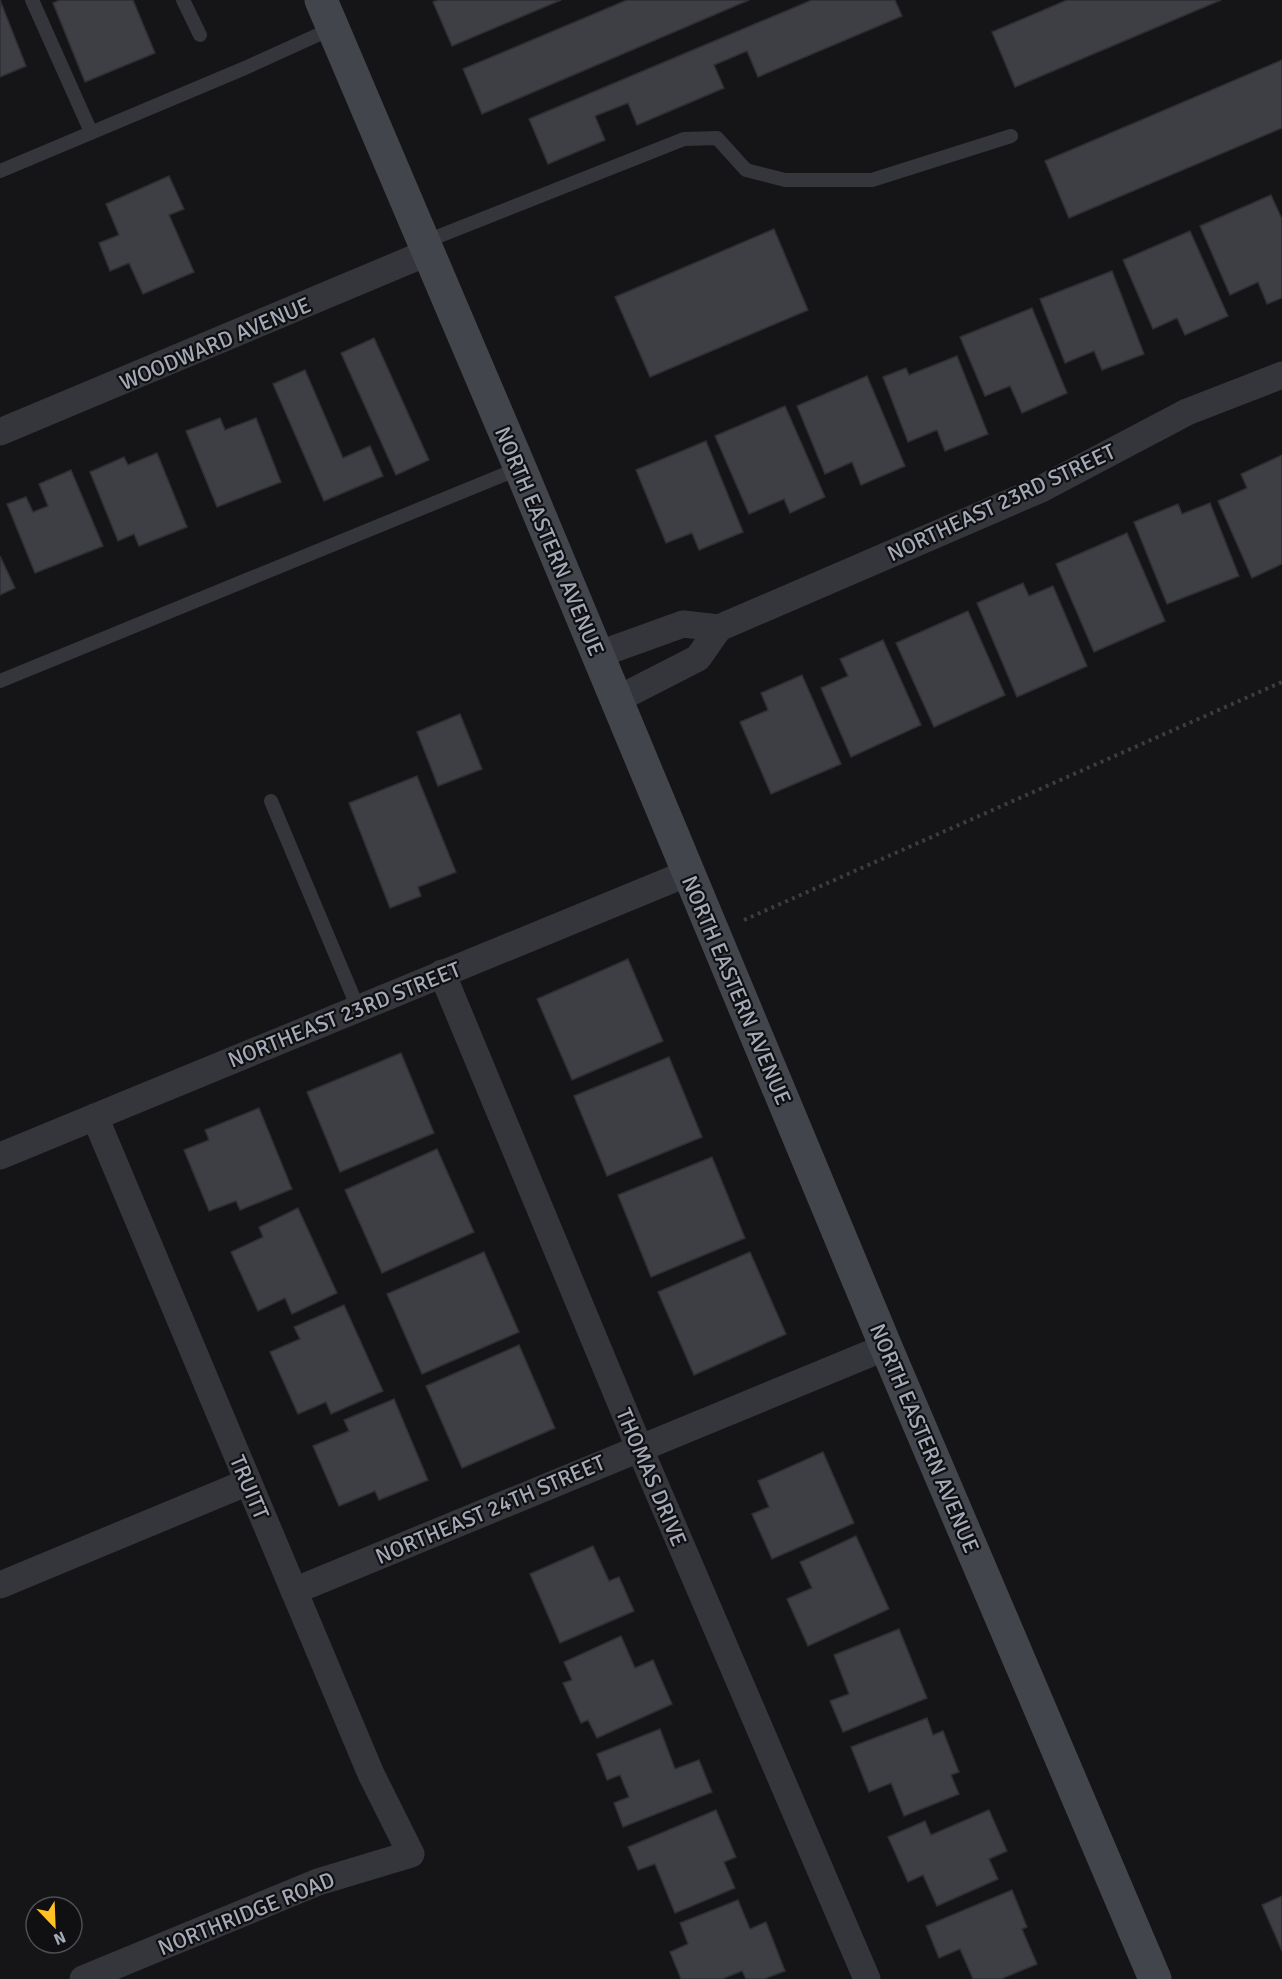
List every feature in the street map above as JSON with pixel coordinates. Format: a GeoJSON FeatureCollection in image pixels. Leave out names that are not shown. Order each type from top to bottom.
{"type":"FeatureCollection","features":[{"type":"Feature","properties":{"kind":"main road","name":"NORTH EASTERN AVENUE"},"geometry":{"type":"LineString","coordinates":[[327,14],[520,468],[886,1347],[1155,1979]]}},
{"type":"Feature","properties":{"kind":"street","name":"WOODWARD AVENUE"},"geometry":{"type":"LineString","coordinates":[[0,432],[427,247]]}},
{"type":"Feature","properties":{"kind":"street","name":"NORTHEAST 23RD STREET"},"geometry":{"type":"LineString","coordinates":[[597,655],[683,624],[719,628],[1041,489],[1187,412],[1282,375]]}},
{"type":"Feature","properties":{"kind":"street"},"geometry":{"type":"LineString","coordinates":[[616,700],[698,658],[719,628]]}},
{"type":"Feature","properties":{"kind":"street","name":"NORTHEAST 23RD STREET"},"geometry":{"type":"LineString","coordinates":[[0,1156],[688,873]]}},
{"type":"Feature","properties":{"kind":"street","name":"THOMAS DRIVE"},"geometry":{"type":"LineString","coordinates":[[442,973],[639,1447],[867,1979]]}},
{"type":"Feature","properties":{"kind":"street","name":"TRUITT"},"geometry":{"type":"LineString","coordinates":[[95,1117],[371,1773],[411,1854]]}},
{"type":"Feature","properties":{"kind":"street","name":"NORTHEAST 24TH STREET"},"geometry":{"type":"LineString","coordinates":[[294,1590],[886,1347]]}},
{"type":"Feature","properties":{"kind":"street"},"geometry":{"type":"LineString","coordinates":[[0,1585],[248,1482]]}},
{"type":"Feature","properties":{"kind":"street","name":"NORTHRIDGE ROAD"},"geometry":{"type":"LineString","coordinates":[[83,1979],[318,1882],[411,1854]]}},
{"type":"Feature","properties":{"kind":"lane"},"geometry":{"type":"LineString","coordinates":[[32,0],[91,132]]}},
{"type":"Feature","properties":{"kind":"lane"},"geometry":{"type":"LineString","coordinates":[[183,0],[200,35]]}},
{"type":"Feature","properties":{"kind":"lane"},"geometry":{"type":"LineString","coordinates":[[0,171],[245,68],[327,14]]}},
{"type":"Feature","properties":{"kind":"lane"},"geometry":{"type":"LineString","coordinates":[[427,247],[684,139],[717,138],[746,170],[785,180],[872,180],[1011,136]]}},
{"type":"Feature","properties":{"kind":"lane"},"geometry":{"type":"LineString","coordinates":[[0,681],[520,468]]}},
{"type":"Feature","properties":{"kind":"lane"},"geometry":{"type":"LineString","coordinates":[[271,801],[358,1008]]}},
{"type":"Feature","properties":{"kind":"path"},"geometry":{"type":"LineString","coordinates":[[713,934],[1282,682]]}},
{"type":"Feature","properties":{"kind":"building"},"geometry":{"type":"Polygon","coordinates":[[[0,0],[26,66],[0,77],[0,0]]]}},
{"type":"Feature","properties":{"kind":"building"},"geometry":{"type":"Polygon","coordinates":[[[60,0],[133,0],[155,53],[85,82],[53,3],[60,0]]]}},
{"type":"Feature","properties":{"kind":"building"},"geometry":{"type":"Polygon","coordinates":[[[438,0],[561,0],[452,46],[433,2],[438,0]]]}},
{"type":"Feature","properties":{"kind":"building"},"geometry":{"type":"Polygon","coordinates":[[[627,0],[749,0],[482,114],[463,69],[627,0]]]}},
{"type":"Feature","properties":{"kind":"building"},"geometry":{"type":"Polygon","coordinates":[[[812,0],[895,0],[902,16],[758,77],[747,51],[714,65],[724,88],[637,125],[628,103],[595,116],[605,140],[548,164],[529,119],[812,0]]]}},
{"type":"Feature","properties":{"kind":"building"},"geometry":{"type":"Polygon","coordinates":[[[1067,0],[1221,0],[1015,87],[992,32],[1067,0]]]}},
{"type":"Feature","properties":{"kind":"building"},"geometry":{"type":"Polygon","coordinates":[[[1282,60],[1282,128],[1069,218],[1045,161],[1282,60]]]}},
{"type":"Feature","properties":{"kind":"building"},"geometry":{"type":"Polygon","coordinates":[[[169,176],[184,209],[169,215],[194,272],[143,294],[129,263],[110,271],[99,243],[119,235],[106,204],[169,176]]]}},
{"type":"Feature","properties":{"kind":"building"},"geometry":{"type":"Polygon","coordinates":[[[1271,195],[1282,219],[1282,298],[1267,304],[1258,282],[1230,295],[1200,226],[1271,195]]]}},
{"type":"Feature","properties":{"kind":"building"},"geometry":{"type":"Polygon","coordinates":[[[774,229],[808,310],[650,377],[615,297],[774,229]]]}},
{"type":"Feature","properties":{"kind":"building"},"geometry":{"type":"Polygon","coordinates":[[[1190,231],[1228,316],[1185,335],[1177,318],[1153,329],[1123,260],[1190,231]]]}},
{"type":"Feature","properties":{"kind":"building"},"geometry":{"type":"Polygon","coordinates":[[[1112,271],[1144,354],[1102,370],[1094,351],[1065,363],[1040,299],[1112,271]]]}},
{"type":"Feature","properties":{"kind":"building"},"geometry":{"type":"Polygon","coordinates":[[[1032,308],[1067,393],[1022,413],[1010,386],[985,396],[960,337],[1032,308]]]}},
{"type":"Feature","properties":{"kind":"building"},"geometry":{"type":"Polygon","coordinates":[[[374,338],[429,460],[396,475],[341,353],[374,338]]]}},
{"type":"Feature","properties":{"kind":"building"},"geometry":{"type":"Polygon","coordinates":[[[957,356],[988,434],[945,451],[937,430],[908,442],[883,377],[906,368],[909,375],[957,356]]]}},
{"type":"Feature","properties":{"kind":"building"},"geometry":{"type":"Polygon","coordinates":[[[305,370],[343,458],[370,446],[383,476],[324,501],[273,384],[305,370]]]}},
{"type":"Feature","properties":{"kind":"building"},"geometry":{"type":"Polygon","coordinates":[[[867,376],[905,466],[861,485],[852,462],[825,474],[797,406],[867,376]]]}},
{"type":"Feature","properties":{"kind":"building"},"geometry":{"type":"Polygon","coordinates":[[[785,406],[825,497],[790,513],[784,499],[749,514],[715,436],[785,406]]]}},
{"type":"Feature","properties":{"kind":"building"},"geometry":{"type":"Polygon","coordinates":[[[220,418],[225,430],[256,418],[281,482],[217,507],[186,431],[220,418]]]}},
{"type":"Feature","properties":{"kind":"building"},"geometry":{"type":"Polygon","coordinates":[[[706,441],[743,532],[699,550],[692,533],[666,543],[636,470],[706,441]]]}},
{"type":"Feature","properties":{"kind":"building"},"geometry":{"type":"Polygon","coordinates":[[[157,453],[187,527],[139,546],[134,534],[118,541],[90,472],[124,457],[128,465],[157,453]]]}},
{"type":"Feature","properties":{"kind":"building"},"geometry":{"type":"Polygon","coordinates":[[[1282,455],[1282,564],[1252,578],[1218,501],[1247,488],[1241,474],[1282,455]]]}},
{"type":"Feature","properties":{"kind":"building"},"geometry":{"type":"Polygon","coordinates":[[[71,470],[103,546],[35,573],[7,504],[26,497],[33,512],[48,506],[39,484],[71,470]]]}},
{"type":"Feature","properties":{"kind":"building"},"geometry":{"type":"Polygon","coordinates":[[[1210,503],[1239,576],[1167,604],[1134,522],[1178,504],[1182,514],[1210,503]]]}},
{"type":"Feature","properties":{"kind":"building"},"geometry":{"type":"Polygon","coordinates":[[[1127,533],[1165,621],[1094,652],[1056,564],[1127,533]]]}},
{"type":"Feature","properties":{"kind":"building"},"geometry":{"type":"Polygon","coordinates":[[[0,556],[15,588],[0,595],[0,556]]]}},
{"type":"Feature","properties":{"kind":"building"},"geometry":{"type":"Polygon","coordinates":[[[1023,583],[1029,596],[1053,586],[1087,666],[1017,697],[977,603],[1023,583]]]}},
{"type":"Feature","properties":{"kind":"building"},"geometry":{"type":"Polygon","coordinates":[[[968,611],[1005,695],[934,727],[896,643],[968,611]]]}},
{"type":"Feature","properties":{"kind":"building"},"geometry":{"type":"Polygon","coordinates":[[[883,640],[921,725],[851,757],[821,688],[848,676],[840,659],[883,640]]]}},
{"type":"Feature","properties":{"kind":"building"},"geometry":{"type":"Polygon","coordinates":[[[802,675],[841,764],[771,794],[740,722],[768,710],[761,693],[802,675]]]}},
{"type":"Feature","properties":{"kind":"building"},"geometry":{"type":"Polygon","coordinates":[[[460,714],[482,769],[438,786],[417,732],[460,714]]]}},
{"type":"Feature","properties":{"kind":"building"},"geometry":{"type":"Polygon","coordinates":[[[417,776],[456,872],[418,887],[421,896],[390,908],[349,803],[417,776]]]}},
{"type":"Feature","properties":{"kind":"building"},"geometry":{"type":"Polygon","coordinates":[[[628,959],[663,1041],[572,1080],[537,999],[628,959]]]}},
{"type":"Feature","properties":{"kind":"building"},"geometry":{"type":"Polygon","coordinates":[[[401,1053],[434,1133],[340,1172],[307,1092],[401,1053]]]}},
{"type":"Feature","properties":{"kind":"building"},"geometry":{"type":"Polygon","coordinates":[[[669,1057],[702,1137],[607,1176],[574,1096],[669,1057]]]}},
{"type":"Feature","properties":{"kind":"building"},"geometry":{"type":"Polygon","coordinates":[[[259,1108],[292,1189],[240,1210],[236,1201],[209,1211],[184,1150],[209,1140],[205,1130],[259,1108]]]}},
{"type":"Feature","properties":{"kind":"building"},"geometry":{"type":"Polygon","coordinates":[[[437,1149],[474,1232],[382,1273],[345,1190],[437,1149]]]}},
{"type":"Feature","properties":{"kind":"building"},"geometry":{"type":"Polygon","coordinates":[[[712,1157],[745,1238],[651,1277],[618,1195],[712,1157]]]}},
{"type":"Feature","properties":{"kind":"building"},"geometry":{"type":"Polygon","coordinates":[[[298,1208],[337,1293],[292,1314],[285,1298],[258,1311],[231,1252],[263,1237],[259,1227],[298,1208]]]}},
{"type":"Feature","properties":{"kind":"building"},"geometry":{"type":"Polygon","coordinates":[[[484,1252],[519,1332],[422,1374],[387,1294],[484,1252]]]}},
{"type":"Feature","properties":{"kind":"building"},"geometry":{"type":"Polygon","coordinates":[[[750,1252],[786,1334],[694,1375],[658,1292],[750,1252]]]}},
{"type":"Feature","properties":{"kind":"building"},"geometry":{"type":"Polygon","coordinates":[[[344,1305],[383,1391],[331,1414],[326,1402],[298,1414],[270,1352],[300,1339],[294,1327],[344,1305]]]}},
{"type":"Feature","properties":{"kind":"building"},"geometry":{"type":"Polygon","coordinates":[[[519,1345],[555,1428],[462,1468],[426,1386],[519,1345]]]}},
{"type":"Feature","properties":{"kind":"building"},"geometry":{"type":"Polygon","coordinates":[[[394,1399],[428,1480],[379,1500],[375,1491],[339,1506],[313,1446],[349,1431],[344,1420],[394,1399]]]}},
{"type":"Feature","properties":{"kind":"building"},"geometry":{"type":"Polygon","coordinates":[[[823,1452],[854,1523],[772,1559],[752,1514],[769,1507],[758,1481],[823,1452]]]}},
{"type":"Feature","properties":{"kind":"building"},"geometry":{"type":"Polygon","coordinates":[[[856,1536],[889,1609],[808,1646],[787,1599],[812,1588],[800,1562],[856,1536]]]}},
{"type":"Feature","properties":{"kind":"building"},"geometry":{"type":"Polygon","coordinates":[[[593,1546],[609,1581],[619,1577],[634,1611],[560,1643],[530,1574],[593,1546]]]}},
{"type":"Feature","properties":{"kind":"building"},"geometry":{"type":"Polygon","coordinates":[[[899,1629],[927,1698],[843,1732],[830,1701],[849,1694],[834,1655],[899,1629]]]}},
{"type":"Feature","properties":{"kind":"building"},"geometry":{"type":"Polygon","coordinates":[[[621,1636],[635,1668],[653,1660],[672,1704],[597,1738],[588,1720],[581,1723],[563,1683],[572,1680],[564,1662],[621,1636]]]}},
{"type":"Feature","properties":{"kind":"building"},"geometry":{"type":"Polygon","coordinates":[[[927,1718],[933,1735],[943,1731],[959,1772],[951,1775],[959,1794],[904,1816],[891,1783],[869,1792],[851,1747],[927,1718]]]}},
{"type":"Feature","properties":{"kind":"building"},"geometry":{"type":"Polygon","coordinates":[[[660,1729],[675,1769],[699,1760],[712,1792],[623,1827],[614,1803],[629,1797],[620,1775],[607,1780],[597,1754],[660,1729]]]}},
{"type":"Feature","properties":{"kind":"building"},"geometry":{"type":"Polygon","coordinates":[[[716,1810],[736,1857],[724,1862],[735,1888],[675,1913],[655,1864],[638,1870],[628,1847],[716,1810]]]}},
{"type":"Feature","properties":{"kind":"building"},"geometry":{"type":"Polygon","coordinates":[[[989,1810],[1007,1851],[989,1859],[998,1879],[937,1906],[923,1875],[908,1882],[888,1837],[925,1821],[931,1835],[989,1810]]]}},
{"type":"Feature","properties":{"kind":"building"},"geometry":{"type":"Polygon","coordinates":[[[1012,1890],[1027,1927],[1022,1929],[1037,1964],[1001,1979],[973,1979],[960,1949],[939,1958],[926,1926],[1012,1890]]]}},
{"type":"Feature","properties":{"kind":"building"},"geometry":{"type":"Polygon","coordinates":[[[1282,1896],[1282,1951],[1262,1905],[1282,1896]]]}},
{"type":"Feature","properties":{"kind":"building"},"geometry":{"type":"Polygon","coordinates":[[[738,1900],[750,1929],[766,1922],[785,1971],[764,1979],[746,1979],[742,1971],[722,1979],[681,1979],[670,1952],[688,1944],[680,1923],[738,1900]]]}}]}
